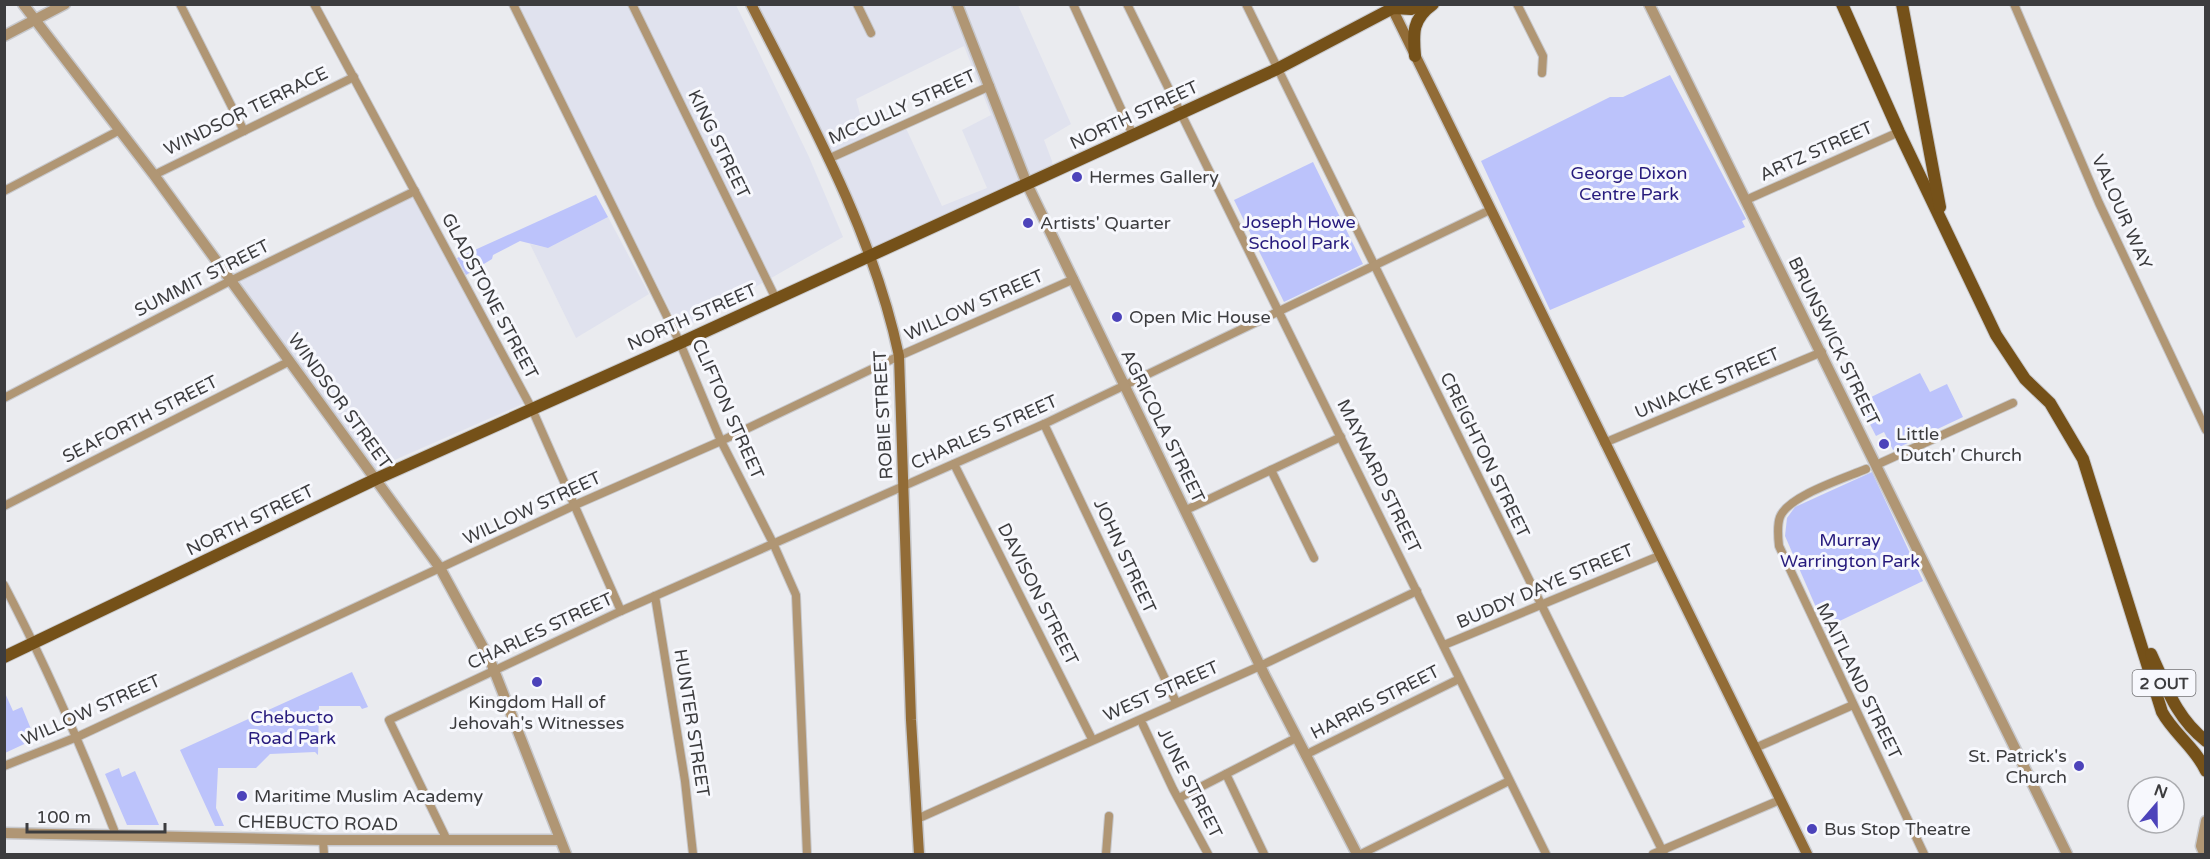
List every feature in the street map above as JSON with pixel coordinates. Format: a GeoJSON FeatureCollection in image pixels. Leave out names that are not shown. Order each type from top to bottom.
{"type":"FeatureCollection","features":[{"type":"Feature","properties":{"kind":"main road","name":"ROBIE STREET"},"geometry":{"type":"LineString","coordinates":[[751,4],[828,159],[869,254],[892,324],[899,356],[919,855]]}},
{"type":"Feature","properties":{"kind":"main road","name":"NORTH STREET"},"geometry":{"type":"LineString","coordinates":[[4,657],[376,479],[680,343],[869,254],[1277,69],[1393,6],[1411,9],[1422,4]]}},
{"type":"Feature","properties":{"kind":"main road"},"geometry":{"type":"LineString","coordinates":[[1415,56],[1413,30],[1418,18],[1433,4]]}},
{"type":"Feature","properties":{"kind":"main road"},"geometry":{"type":"LineString","coordinates":[[1842,4],[1899,132],[2008,357],[2025,379],[2050,403],[2083,459],[2162,711],[2174,729],[2193,748],[2205,771]]}},
{"type":"Feature","properties":{"kind":"main road"},"geometry":{"type":"LineString","coordinates":[[1902,4],[1942,223]]}},
{"type":"Feature","properties":{"kind":"main road"},"geometry":{"type":"LineString","coordinates":[[1393,6],[1415,56],[1806,855]]}},
{"type":"Feature","properties":{"kind":"main road","name":"2 OUT"},"geometry":{"type":"LineString","coordinates":[[2133,618],[2175,707],[2191,728],[2205,741]]}},
{"type":"Feature","properties":{"kind":"street","name":"WINDSOR STREET"},"geometry":{"type":"LineString","coordinates":[[23,4],[154,175],[440,568],[495,670],[566,855]]}},
{"type":"Feature","properties":{"kind":"street"},"geometry":{"type":"LineString","coordinates":[[4,36],[65,4]]}},
{"type":"Feature","properties":{"kind":"street"},"geometry":{"type":"LineString","coordinates":[[180,4],[244,131]]}},
{"type":"Feature","properties":{"kind":"street","name":"GLADSTONE STREET"},"geometry":{"type":"LineString","coordinates":[[314,4],[531,409],[621,611]]}},
{"type":"Feature","properties":{"kind":"street","name":"KING STREET"},"geometry":{"type":"LineString","coordinates":[[632,4],[776,299]]}},
{"type":"Feature","properties":{"kind":"street"},"geometry":{"type":"LineString","coordinates":[[857,4],[871,33]]}},
{"type":"Feature","properties":{"kind":"street","name":"AGRICOLA STREET"},"geometry":{"type":"LineString","coordinates":[[957,4],[1027,184],[1260,666],[1359,855]]}},
{"type":"Feature","properties":{"kind":"street"},"geometry":{"type":"LineString","coordinates":[[1073,4],[1133,135]]}},
{"type":"Feature","properties":{"kind":"street","name":"MAYNARD STREET"},"geometry":{"type":"LineString","coordinates":[[1126,4],[1444,645],[1545,855]]}},
{"type":"Feature","properties":{"kind":"street","name":"CREIGHTON STREET"},"geometry":{"type":"LineString","coordinates":[[1246,4],[1663,853]]}},
{"type":"Feature","properties":{"kind":"street"},"geometry":{"type":"LineString","coordinates":[[1517,4],[1543,56],[1542,73]]}},
{"type":"Feature","properties":{"kind":"street","name":"BRUNSWICK STREET"},"geometry":{"type":"LineString","coordinates":[[1649,4],[1822,352],[1871,467],[2067,855]]}},
{"type":"Feature","properties":{"kind":"street","name":"VALOUR WAY"},"geometry":{"type":"LineString","coordinates":[[2014,4],[2099,203],[2205,430]]}},
{"type":"Feature","properties":{"kind":"street","name":"CLIFTON STREET"},"geometry":{"type":"LineString","coordinates":[[515,5],[680,343],[721,441],[773,543],[796,595],[807,855]]}},
{"type":"Feature","properties":{"kind":"street","name":"WINDSOR TERRACE"},"geometry":{"type":"LineString","coordinates":[[154,175],[354,77]]}},
{"type":"Feature","properties":{"kind":"street","name":"MCCULLY STREET"},"geometry":{"type":"LineString","coordinates":[[828,159],[990,86]]}},
{"type":"Feature","properties":{"kind":"street"},"geometry":{"type":"LineString","coordinates":[[4,192],[120,130]]}},
{"type":"Feature","properties":{"kind":"street","name":"ARTZ STREET"},"geometry":{"type":"LineString","coordinates":[[1746,200],[1899,132]]}},
{"type":"Feature","properties":{"kind":"street","name":"SUMMIT STREET"},"geometry":{"type":"LineString","coordinates":[[4,399],[230,281],[416,191]]}},
{"type":"Feature","properties":{"kind":"street","name":"CHARLES STREET"},"geometry":{"type":"LineString","coordinates":[[447,840],[389,720],[621,611],[1124,386],[1490,210]]}},
{"type":"Feature","properties":{"kind":"street","name":"WILLOW STREET"},"geometry":{"type":"LineString","coordinates":[[4,766],[77,737],[440,568],[721,441],[899,356],[1074,279]]}},
{"type":"Feature","properties":{"kind":"street","name":"UNIACKE STREET"},"geometry":{"type":"LineString","coordinates":[[1604,443],[1822,352]]}},
{"type":"Feature","properties":{"kind":"street","name":"SEAFORTH STREET"},"geometry":{"type":"LineString","coordinates":[[4,506],[290,361]]}},
{"type":"Feature","properties":{"kind":"street"},"geometry":{"type":"LineString","coordinates":[[1871,467],[2013,403]]}},
{"type":"Feature","properties":{"kind":"street","name":"JOHN STREET"},"geometry":{"type":"LineString","coordinates":[[1044,423],[1176,702]]}},
{"type":"Feature","properties":{"kind":"street"},"geometry":{"type":"LineString","coordinates":[[1186,510],[1341,437]]}},
{"type":"Feature","properties":{"kind":"street","name":"DAVISON STREET"},"geometry":{"type":"LineString","coordinates":[[954,464],[1092,740]]}},
{"type":"Feature","properties":{"kind":"street","name":"MAITLAND STREET"},"geometry":{"type":"LineString","coordinates":[[1871,467],[1807,494],[1788,507],[1780,517],[1779,546],[1924,855]]}},
{"type":"Feature","properties":{"kind":"street"},"geometry":{"type":"LineString","coordinates":[[1271,470],[1314,558]]}},
{"type":"Feature","properties":{"kind":"street","name":"BUDDY DAYE STREET"},"geometry":{"type":"LineString","coordinates":[[1444,645],[1659,556]]}},
{"type":"Feature","properties":{"kind":"street"},"geometry":{"type":"LineString","coordinates":[[4,585],[34,643],[77,737],[116,836]]}},
{"type":"Feature","properties":{"kind":"street","name":"WEST STREET"},"geometry":{"type":"LineString","coordinates":[[917,819],[1260,666],[1417,591]]}},
{"type":"Feature","properties":{"kind":"street","name":"HUNTER STREET"},"geometry":{"type":"LineString","coordinates":[[655,596],[685,781],[693,855]]}},
{"type":"Feature","properties":{"kind":"street","name":"HARRIS STREET"},"geometry":{"type":"LineString","coordinates":[[1305,755],[1459,679]]}},
{"type":"Feature","properties":{"kind":"street"},"geometry":{"type":"LineString","coordinates":[[1755,747],[1853,705]]}},
{"type":"Feature","properties":{"kind":"street","name":"JUNE STREET"},"geometry":{"type":"LineString","coordinates":[[1143,725],[1208,855]]}},
{"type":"Feature","properties":{"kind":"street"},"geometry":{"type":"LineString","coordinates":[[1179,798],[1296,738]]}},
{"type":"Feature","properties":{"kind":"street"},"geometry":{"type":"LineString","coordinates":[[1226,774],[1264,855]]}},
{"type":"Feature","properties":{"kind":"street"},"geometry":{"type":"LineString","coordinates":[[1359,855],[1509,781]]}},
{"type":"Feature","properties":{"kind":"street"},"geometry":{"type":"LineString","coordinates":[[1653,855],[1663,853],[1780,800]]}},
{"type":"Feature","properties":{"kind":"street"},"geometry":{"type":"LineString","coordinates":[[1106,855],[1109,816]]}},
{"type":"Feature","properties":{"kind":"street"},"geometry":{"type":"LineString","coordinates":[[2203,853],[2201,846],[2205,821]]}},
{"type":"Feature","properties":{"kind":"street","name":"CHEBUCTO ROAD"},"geometry":{"type":"LineString","coordinates":[[4,833],[323,840],[560,840]]}},
{"type":"Feature","properties":{"kind":"street"},"geometry":{"type":"LineString","coordinates":[[323,840],[324,855]]}},
{"type":"Feature","properties":{"kind":"shaded area"},"geometry":{"type":"Polygon","coordinates":[[[516,5],[736,5],[809,157],[843,237],[680,330],[516,5]]]}},
{"type":"Feature","properties":{"kind":"shaded area"},"geometry":{"type":"Polygon","coordinates":[[[751,5],[1018,5],[1071,124],[1044,140],[1052,161],[1053,172],[866,258],[828,164],[751,5]],[[964,46],[856,99],[868,144],[904,124],[942,206],[987,188],[962,130],[991,115],[964,46]]]}},
{"type":"Feature","properties":{"kind":"shaded area"},"geometry":{"type":"Polygon","coordinates":[[[420,189],[532,400],[374,469],[230,281],[420,189]]]}},
{"type":"Feature","properties":{"kind":"shaded area"},"geometry":{"type":"Polygon","coordinates":[[[608,217],[649,294],[576,338],[530,244],[548,248],[608,217]]]}},
{"type":"Feature","properties":{"kind":"green space","name":"George Dixon Centre Park"},"geometry":{"type":"Polygon","coordinates":[[[1670,75],[1746,219],[1742,221],[1745,227],[1550,310],[1481,161],[1610,97],[1623,97],[1670,75]]]}},
{"type":"Feature","properties":{"kind":"green space","name":"Joseph Howe School Park"},"geometry":{"type":"Polygon","coordinates":[[[1313,162],[1363,264],[1284,302],[1234,200],[1313,162]]]}},
{"type":"Feature","properties":{"kind":"green space"},"geometry":{"type":"Polygon","coordinates":[[[596,195],[608,217],[548,248],[520,241],[493,255],[492,259],[466,275],[457,258],[596,195]]]}},
{"type":"Feature","properties":{"kind":"green space"},"geometry":{"type":"Polygon","coordinates":[[[1920,373],[1930,392],[1947,384],[1963,417],[1893,450],[1884,432],[1876,436],[1859,403],[1920,373]]]}},
{"type":"Feature","properties":{"kind":"green space","name":"Murray Warrington Park"},"geometry":{"type":"Polygon","coordinates":[[[1872,472],[1923,581],[1825,628],[1785,536],[1787,518],[1795,507],[1872,472]]]}},
{"type":"Feature","properties":{"kind":"green space","name":"Chebucto Road Park"},"geometry":{"type":"Polygon","coordinates":[[[352,672],[368,707],[362,709],[360,706],[319,706],[318,755],[315,752],[270,754],[256,768],[218,768],[216,808],[224,826],[215,826],[180,750],[352,672]]]}},
{"type":"Feature","properties":{"kind":"green space"},"geometry":{"type":"Polygon","coordinates":[[[5,693],[13,711],[22,707],[35,739],[5,753],[5,693]]]}},
{"type":"Feature","properties":{"kind":"green space"},"geometry":{"type":"Polygon","coordinates":[[[119,768],[122,777],[135,771],[159,825],[127,825],[105,774],[119,768]]]}},
{"type":"Feature","properties":{"kind":"place","name":"Hermes Gallery"},"geometry":{"type":"Point","coordinates":[1077,177]}},
{"type":"Feature","properties":{"kind":"place","name":"Artists' Quarter"},"geometry":{"type":"Point","coordinates":[1028,223]}},
{"type":"Feature","properties":{"kind":"place","name":"Open Mic House"},"geometry":{"type":"Point","coordinates":[1117,317]}},
{"type":"Feature","properties":{"kind":"place","name":"Little 'Dutch' Church"},"geometry":{"type":"Point","coordinates":[1884,444]}},
{"type":"Feature","properties":{"kind":"place","name":"Kingdom Hall of Jehovah's Witnesses"},"geometry":{"type":"Point","coordinates":[537,682]}},
{"type":"Feature","properties":{"kind":"place","name":"St. Patrick's Church"},"geometry":{"type":"Point","coordinates":[2079,766]}},
{"type":"Feature","properties":{"kind":"place","name":"Maritime Muslim Academy"},"geometry":{"type":"Point","coordinates":[242,796]}},
{"type":"Feature","properties":{"kind":"place","name":"Bus Stop Theatre"},"geometry":{"type":"Point","coordinates":[1812,829]}}]}
